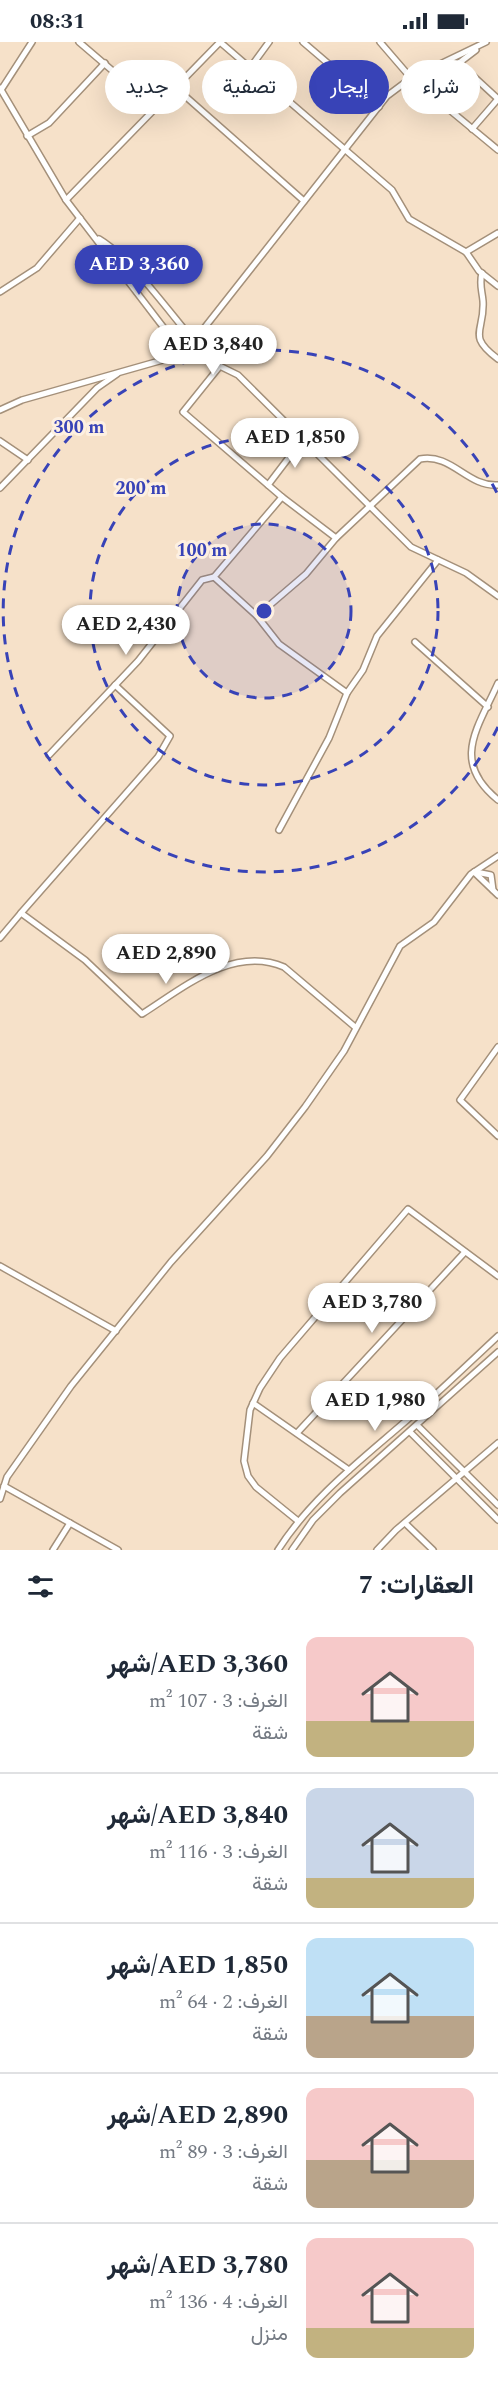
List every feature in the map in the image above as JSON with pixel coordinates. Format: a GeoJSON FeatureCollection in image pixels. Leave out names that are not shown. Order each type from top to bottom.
{"type":"FeatureCollection","features":[{"type":"Feature","properties":{"kind":"street"},"geometry":{"type":"LineString","coordinates":[[32,42],[1,89],[66,200],[167,332],[191,352],[238,375],[411,548],[466,573],[498,596]]}},
{"type":"Feature","properties":{"kind":"street"},"geometry":{"type":"LineString","coordinates":[[27,136],[49,123],[105,63],[79,42]]}},
{"type":"Feature","properties":{"kind":"street"},"geometry":{"type":"LineString","coordinates":[[203,60],[220,42],[241,60]]}},
{"type":"Feature","properties":{"kind":"street"},"geometry":{"type":"LineString","coordinates":[[256,60],[269,42]]}},
{"type":"Feature","properties":{"kind":"street"},"geometry":{"type":"LineString","coordinates":[[303,42],[324,60]]}},
{"type":"Feature","properties":{"kind":"street"},"geometry":{"type":"LineString","coordinates":[[380,42],[401,66]]}},
{"type":"Feature","properties":{"kind":"street"},"geometry":{"type":"LineString","coordinates":[[448,60],[486,42]]}},
{"type":"Feature","properties":{"kind":"street"},"geometry":{"type":"LineString","coordinates":[[463,60],[486,42]]}},
{"type":"Feature","properties":{"kind":"street"},"geometry":{"type":"LineString","coordinates":[[190,73],[202,61]]}},
{"type":"Feature","properties":{"kind":"street"},"geometry":{"type":"LineString","coordinates":[[472,129],[498,99],[480,82]]}},
{"type":"Feature","properties":{"kind":"street"},"geometry":{"type":"LineString","coordinates":[[190,100],[304,201]]}},
{"type":"Feature","properties":{"kind":"street"},"geometry":{"type":"LineString","coordinates":[[297,108],[392,190],[409,219],[466,252],[482,273],[498,286]]}},
{"type":"Feature","properties":{"kind":"street"},"geometry":{"type":"LineString","coordinates":[[66,200],[150,114]]}},
{"type":"Feature","properties":{"kind":"street"},"geometry":{"type":"LineString","coordinates":[[194,341],[373,114]]}},
{"type":"Feature","properties":{"kind":"street"},"geometry":{"type":"LineString","coordinates":[[454,114],[498,150]]}},
{"type":"Feature","properties":{"kind":"street"},"geometry":{"type":"LineString","coordinates":[[0,292],[38,268],[80,218]]}},
{"type":"Feature","properties":{"kind":"street"},"geometry":{"type":"LineString","coordinates":[[466,252],[498,233]]}},
{"type":"Feature","properties":{"kind":"street"},"geometry":{"type":"LineString","coordinates":[[95,237],[109,245],[210,362]]}},
{"type":"Feature","properties":{"kind":"street"},"geometry":{"type":"LineString","coordinates":[[482,273],[479,290],[483,301],[479,337],[482,347],[498,359]]}},
{"type":"Feature","properties":{"kind":"street"},"geometry":{"type":"LineString","coordinates":[[0,410],[22,400],[191,352]]}},
{"type":"Feature","properties":{"kind":"street"},"geometry":{"type":"LineString","coordinates":[[219,366],[183,412],[282,497],[336,538]]}},
{"type":"Feature","properties":{"kind":"street"},"geometry":{"type":"LineString","coordinates":[[0,488],[97,388],[122,371]]}},
{"type":"Feature","properties":{"kind":"street"},"geometry":{"type":"LineString","coordinates":[[268,485],[303,439]]}},
{"type":"Feature","properties":{"kind":"street"},"geometry":{"type":"LineString","coordinates":[[0,441],[28,460]]}},
{"type":"Feature","properties":{"kind":"street"},"geometry":{"type":"LineString","coordinates":[[257,616],[306,574],[336,538],[420,459],[431,457],[444,460],[470,480],[487,486],[498,485]]}},
{"type":"Feature","properties":{"kind":"street"},"geometry":{"type":"LineString","coordinates":[[49,755],[166,628],[202,580],[214,577],[282,497]]}},
{"type":"Feature","properties":{"kind":"street"},"geometry":{"type":"LineString","coordinates":[[279,830],[329,738],[347,693],[363,670],[377,636],[438,560]]}},
{"type":"Feature","properties":{"kind":"street"},"geometry":{"type":"LineString","coordinates":[[214,577],[257,616],[258,622],[279,645],[347,693]]}},
{"type":"Feature","properties":{"kind":"street"},"geometry":{"type":"LineString","coordinates":[[415,642],[488,706]]}},
{"type":"Feature","properties":{"kind":"street"},"geometry":{"type":"LineString","coordinates":[[498,683],[470,745],[470,755],[478,778],[498,800]]}},
{"type":"Feature","properties":{"kind":"street"},"geometry":{"type":"LineString","coordinates":[[0,938],[158,758],[170,736],[115,685]]}},
{"type":"Feature","properties":{"kind":"street"},"geometry":{"type":"LineString","coordinates":[[0,1499],[7,1477],[27,1446],[116,1330],[171,1262],[274,1148],[344,1051],[400,946],[434,922],[474,872],[498,856]]}},
{"type":"Feature","properties":{"kind":"street"},"geometry":{"type":"LineString","coordinates":[[474,872],[498,896]]}},
{"type":"Feature","properties":{"kind":"street"},"geometry":{"type":"LineString","coordinates":[[474,872],[491,875],[493,890]]}},
{"type":"Feature","properties":{"kind":"street"},"geometry":{"type":"LineString","coordinates":[[21,913],[85,960],[142,1014],[206,973],[224,966],[272,962],[285,967],[355,1027]]}},
{"type":"Feature","properties":{"kind":"street"},"geometry":{"type":"LineString","coordinates":[[498,1047],[460,1100],[498,1137]]}},
{"type":"Feature","properties":{"kind":"street"},"geometry":{"type":"LineString","coordinates":[[298,1521],[256,1487],[248,1476],[244,1461],[245,1438],[253,1403],[280,1358],[408,1209],[498,1276]]}},
{"type":"Feature","properties":{"kind":"street"},"geometry":{"type":"LineString","coordinates":[[297,1433],[465,1252]]}},
{"type":"Feature","properties":{"kind":"street"},"geometry":{"type":"LineString","coordinates":[[0,1266],[116,1330]]}},
{"type":"Feature","properties":{"kind":"street"},"geometry":{"type":"LineString","coordinates":[[278,1550],[298,1521],[347,1473],[498,1336]]}},
{"type":"Feature","properties":{"kind":"street"},"geometry":{"type":"LineString","coordinates":[[292,1550],[313,1520],[498,1352]]}},
{"type":"Feature","properties":{"kind":"street"},"geometry":{"type":"LineString","coordinates":[[253,1403],[357,1478]]}},
{"type":"Feature","properties":{"kind":"street"},"geometry":{"type":"LineString","coordinates":[[417,1425],[498,1505]]}},
{"type":"Feature","properties":{"kind":"street"},"geometry":{"type":"LineString","coordinates":[[410,1432],[498,1520]]}},
{"type":"Feature","properties":{"kind":"street"},"geometry":{"type":"LineString","coordinates":[[385,1439],[405,1437]]}},
{"type":"Feature","properties":{"kind":"street"},"geometry":{"type":"LineString","coordinates":[[418,1440],[437,1444]]}},
{"type":"Feature","properties":{"kind":"street"},"geometry":{"type":"LineString","coordinates":[[377,1550],[498,1443]]}},
{"type":"Feature","properties":{"kind":"street"},"geometry":{"type":"LineString","coordinates":[[4,1486],[118,1550]]}},
{"type":"Feature","properties":{"kind":"street"},"geometry":{"type":"LineString","coordinates":[[53,1550],[70,1523]]}},
{"type":"Feature","properties":{"kind":"street"},"geometry":{"type":"LineString","coordinates":[[405,1523],[433,1550]]}},
{"type":"Feature","properties":{"kind":"street"},"geometry":{"type":"LineString","coordinates":[[283,1542],[284,1550]]}}]}
